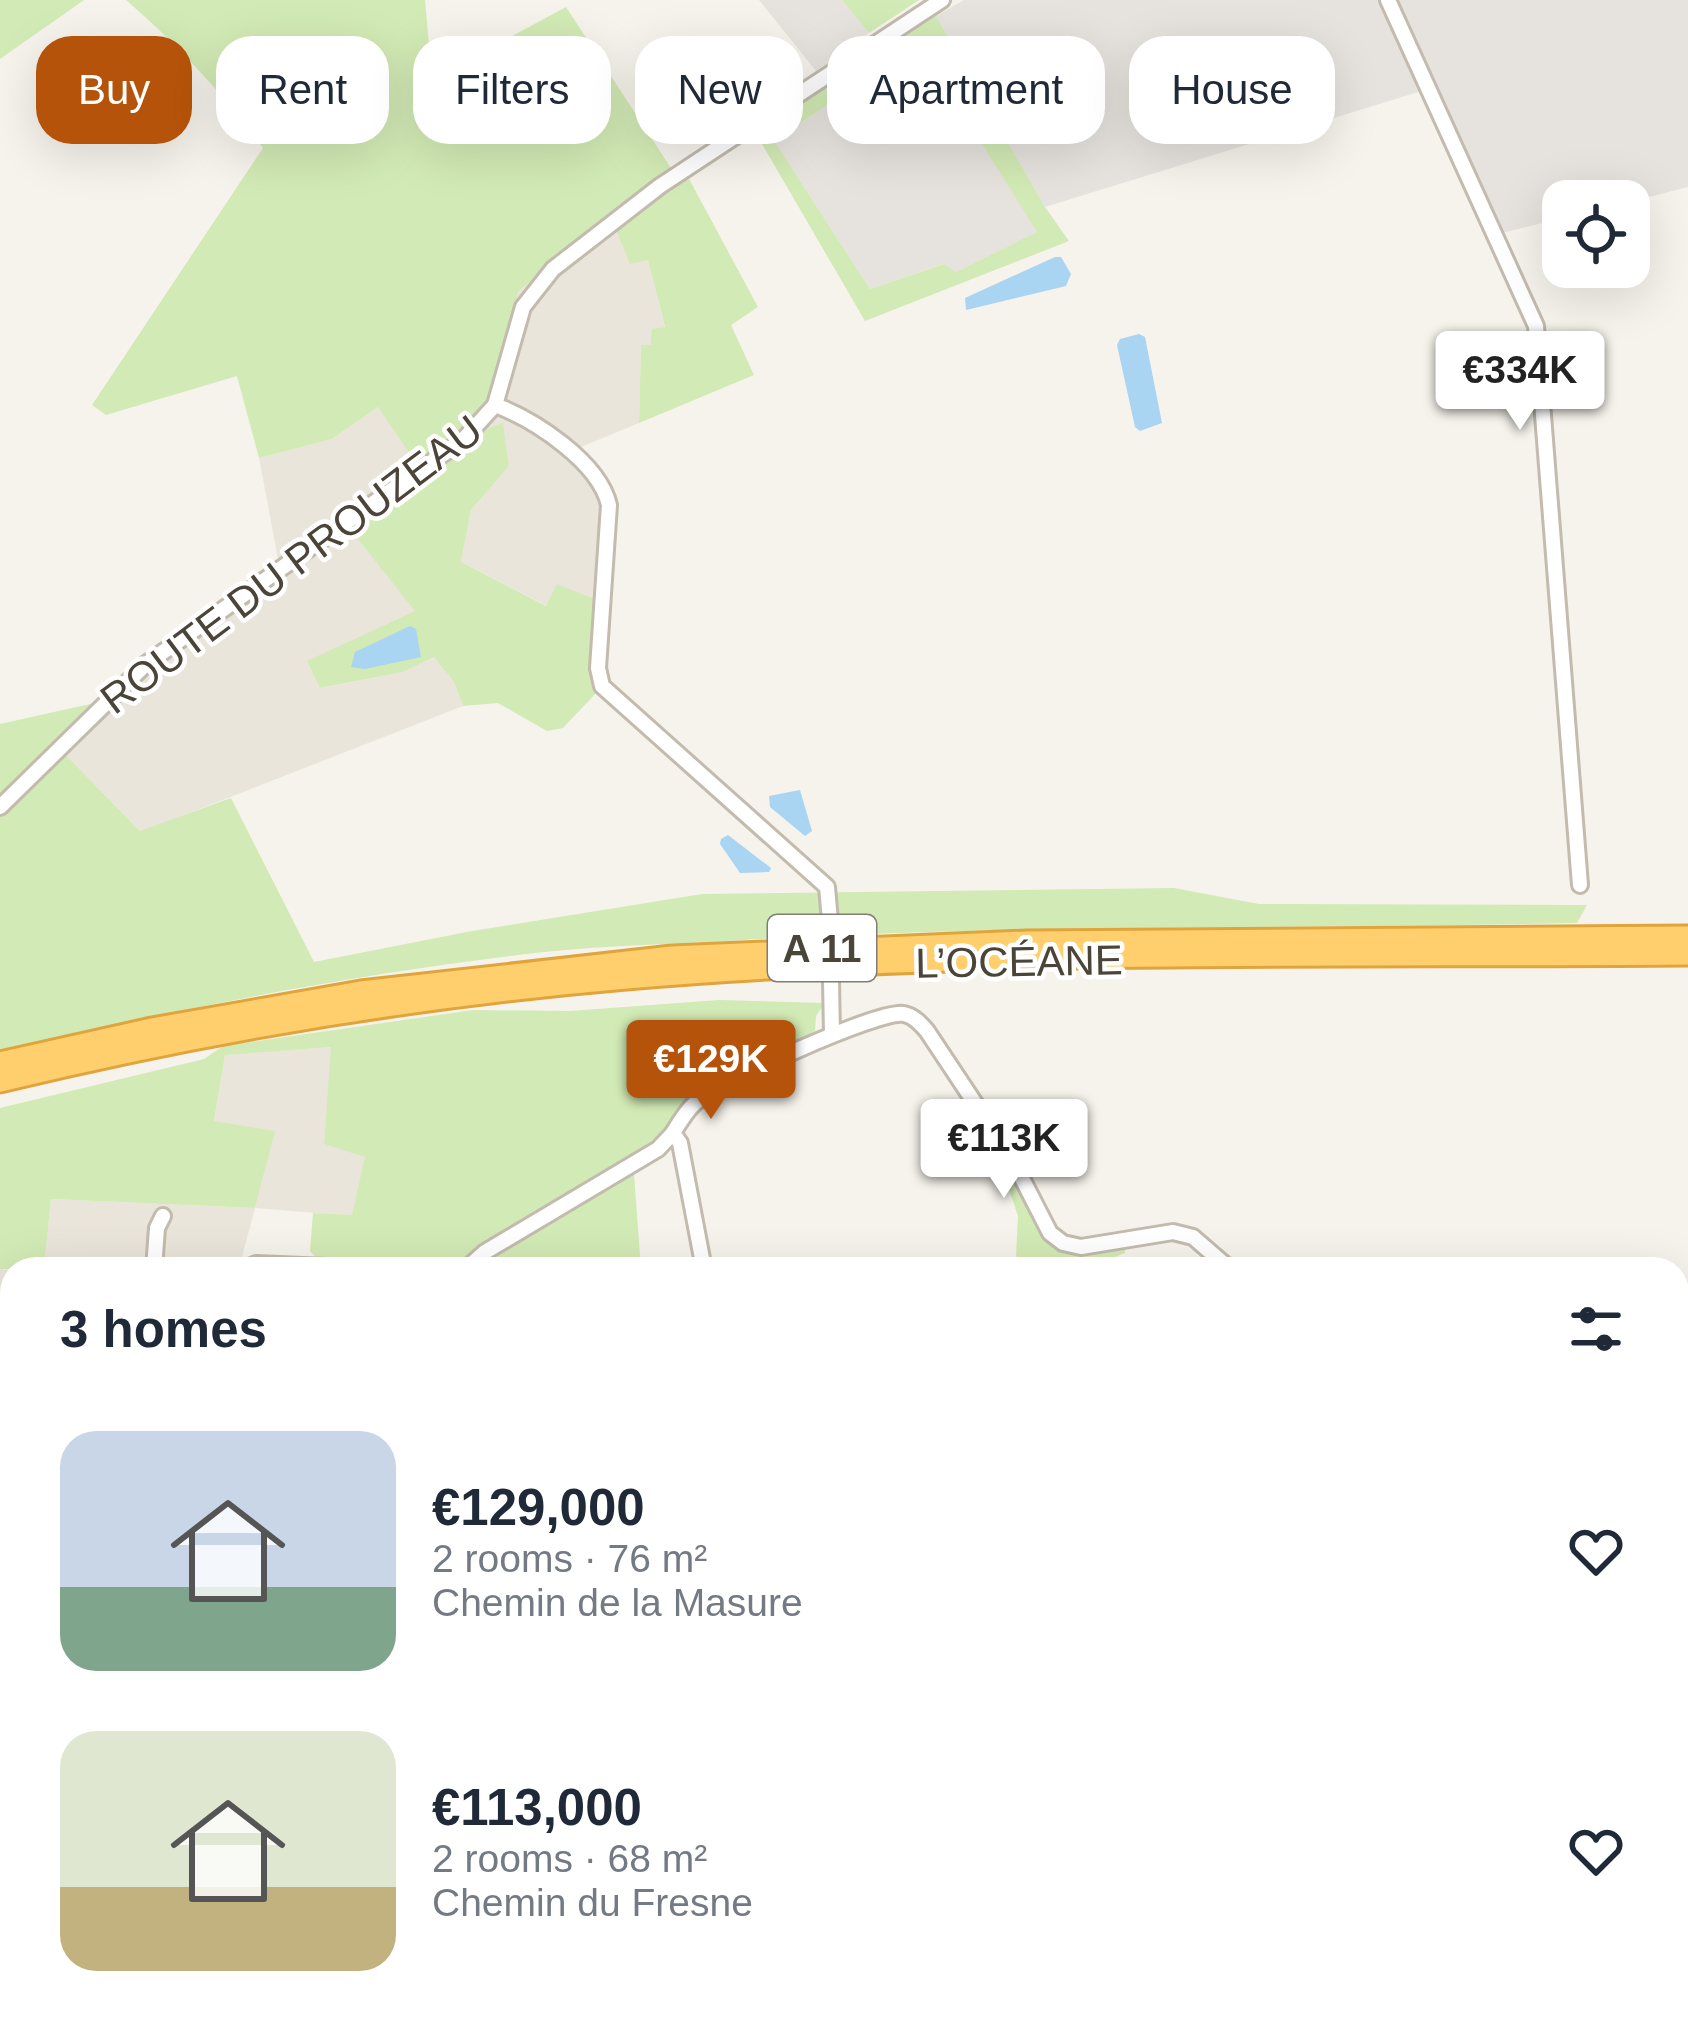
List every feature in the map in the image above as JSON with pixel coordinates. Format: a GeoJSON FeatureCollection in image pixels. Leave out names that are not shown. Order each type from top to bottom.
{"type":"FeatureCollection","features":[{"type":"Feature","properties":{"kind":"highway","name":"L’OCÉANE"},"geometry":{"type":"LineString","coordinates":[[0,1063],[173,1025],[361,992],[710,954],[1027,942],[1688,937]]}},
{"type":"Feature","properties":{"kind":"highway","name":"L’OCÉANE"},"geometry":{"type":"LineString","coordinates":[[0,1081],[152,1047],[336,1014],[503,991],[703,972],[963,961],[1688,954]]}},
{"type":"Feature","properties":{"kind":"street","name":"ROUTE DU PROUZEAU"},"geometry":{"type":"LineString","coordinates":[[0,807],[146,664],[464,439],[495,405],[523,307],[553,269],[660,186],[942,0]]}},
{"type":"Feature","properties":{"kind":"street"},"geometry":{"type":"LineString","coordinates":[[1388,0],[1536,326],[1580,885]]}},
{"type":"Feature","properties":{"kind":"street"},"geometry":{"type":"LineString","coordinates":[[495,405],[540,427],[604,486],[609,505],[598,668],[602,686],[827,887],[831,932]]}},
{"type":"Feature","properties":{"kind":"street"},"geometry":{"type":"LineString","coordinates":[[831,980],[832,1035]]}},
{"type":"Feature","properties":{"kind":"street"},"geometry":{"type":"LineString","coordinates":[[479,1257],[658,1149],[693,1104],[706,1095],[832,1035],[889,1014],[916,1019],[1012,1159],[1050,1233],[1063,1244],[1081,1247],[1173,1232],[1193,1238],[1216,1257]]}},
{"type":"Feature","properties":{"kind":"street"},"geometry":{"type":"LineString","coordinates":[[673,1133],[680,1143],[702,1257]]}},
{"type":"Feature","properties":{"kind":"street"},"geometry":{"type":"LineString","coordinates":[[155,1257],[163,1216]]}},
{"type":"Feature","properties":{"kind":"shaded area"},"geometry":{"type":"Polygon","coordinates":[[[759,0],[842,0],[869,33],[827,36],[827,63],[816,71],[803,55],[803,36],[788,36],[759,0]]]}},
{"type":"Feature","properties":{"kind":"shaded area"},"geometry":{"type":"Polygon","coordinates":[[[964,0],[1688,0],[1688,187],[1650,197],[1650,180],[1542,180],[1542,223],[1498,234],[1431,88],[1335,118],[1335,36],[1129,36],[1129,144],[1249,144],[1045,207],[1009,144],[1105,144],[1105,36],[947,36],[936,16],[964,0]]]}},
{"type":"Feature","properties":{"kind":"shaded area"},"geometry":{"type":"Polygon","coordinates":[[[827,105],[827,144],[983,144],[1038,232],[956,272],[943,264],[870,289],[776,144],[803,144],[803,121],[827,105]]]}},
{"type":"Feature","properties":{"kind":"shaded area"},"geometry":{"type":"Polygon","coordinates":[[[611,214],[648,259],[665,328],[651,345],[641,346],[639,423],[581,447],[614,492],[607,604],[547,606],[461,562],[471,510],[509,466],[503,425],[489,428],[462,452],[416,611],[321,688],[403,672],[434,657],[454,682],[463,706],[141,832],[56,745],[157,645],[278,559],[259,458],[332,439],[378,407],[503,366],[517,293],[611,214]]]}},
{"type":"Feature","properties":{"kind":"shaded area"},"geometry":{"type":"Polygon","coordinates":[[[332,1047],[324,1144],[366,1156],[352,1216],[255,1208],[274,1132],[214,1122],[225,1054],[332,1047]]]}},
{"type":"Feature","properties":{"kind":"shaded area"},"geometry":{"type":"Polygon","coordinates":[[[51,1199],[255,1208],[242,1257],[45,1257],[51,1199]]]}},
{"type":"Feature","properties":{"kind":"green space"},"geometry":{"type":"Polygon","coordinates":[[[0,0],[84,0],[0,59],[0,0]]]}},
{"type":"Feature","properties":{"kind":"green space"},"geometry":{"type":"Polygon","coordinates":[[[126,0],[425,0],[428,36],[413,36],[413,144],[611,144],[611,76],[635,113],[635,144],[655,144],[671,168],[688,177],[758,307],[731,325],[754,375],[639,423],[641,345],[651,345],[652,329],[665,327],[648,260],[630,264],[610,215],[518,292],[491,399],[472,426],[417,464],[378,407],[332,439],[259,458],[237,376],[106,415],[92,405],[263,148],[260,144],[389,144],[389,36],[216,36],[216,90],[192,63],[192,36],[163,34],[126,0]]]}},
{"type":"Feature","properties":{"kind":"green space"},"geometry":{"type":"Polygon","coordinates":[[[842,0],[919,0],[869,33],[842,0]]]}},
{"type":"Feature","properties":{"kind":"green space"},"geometry":{"type":"Polygon","coordinates":[[[566,7],[585,36],[512,36],[566,7]]]}},
{"type":"Feature","properties":{"kind":"green space"},"geometry":{"type":"Polygon","coordinates":[[[936,16],[947,36],[904,36],[936,16]]]}},
{"type":"Feature","properties":{"kind":"green space"},"geometry":{"type":"Polygon","coordinates":[[[827,85],[827,105],[803,121],[803,100],[827,85]]]}},
{"type":"Feature","properties":{"kind":"green space"},"geometry":{"type":"Polygon","coordinates":[[[762,144],[776,144],[870,289],[944,264],[956,272],[1037,232],[982,144],[1009,144],[1069,241],[865,321],[762,144]]]}},
{"type":"Feature","properties":{"kind":"green space"},"geometry":{"type":"Polygon","coordinates":[[[503,423],[509,466],[471,510],[461,562],[546,606],[557,584],[607,604],[598,691],[563,728],[547,731],[498,703],[463,706],[454,682],[434,657],[403,672],[320,688],[307,661],[415,611],[353,533],[489,428],[503,423]]]}},
{"type":"Feature","properties":{"kind":"green space"},"geometry":{"type":"Polygon","coordinates":[[[99,702],[57,746],[140,831],[231,798],[314,962],[702,894],[1174,888],[1259,904],[1587,905],[1577,923],[951,931],[569,950],[270,993],[0,1051],[0,724],[99,702]]]}},
{"type":"Feature","properties":{"kind":"green space"},"geometry":{"type":"Polygon","coordinates":[[[719,1000],[825,1003],[816,1016],[815,1031],[689,1102],[661,1138],[465,1257],[315,1257],[310,1251],[313,1213],[352,1215],[365,1157],[324,1144],[331,1047],[225,1055],[214,1121],[275,1131],[255,1208],[51,1199],[45,1257],[0,1257],[0,1108],[204,1059],[223,1046],[473,1010],[570,1011],[719,1000]]]}},
{"type":"Feature","properties":{"kind":"green space"},"geometry":{"type":"Polygon","coordinates":[[[1013,1169],[1041,1228],[1062,1247],[1077,1251],[1125,1245],[1125,1253],[1115,1257],[1017,1257],[1018,1216],[1005,1178],[1013,1169]]]}},
{"type":"Feature","properties":{"kind":"green space"},"geometry":{"type":"Polygon","coordinates":[[[634,1174],[640,1257],[487,1257],[634,1174]]]}},
{"type":"Feature","properties":{"kind":"water"},"geometry":{"type":"Polygon","coordinates":[[[1061,257],[1071,274],[1066,286],[966,310],[965,298],[1061,257]]]}},
{"type":"Feature","properties":{"kind":"water"},"geometry":{"type":"Polygon","coordinates":[[[1145,337],[1162,423],[1140,431],[1135,427],[1117,345],[1120,339],[1145,337]]]}},
{"type":"Feature","properties":{"kind":"water"},"geometry":{"type":"Polygon","coordinates":[[[410,626],[416,629],[421,657],[365,669],[351,667],[355,652],[410,626]]]}},
{"type":"Feature","properties":{"kind":"water"},"geometry":{"type":"Polygon","coordinates":[[[800,790],[812,831],[805,836],[770,807],[769,796],[800,790]]]}},
{"type":"Feature","properties":{"kind":"water"},"geometry":{"type":"Polygon","coordinates":[[[728,835],[771,868],[769,872],[740,873],[720,844],[728,835]]]}}]}
